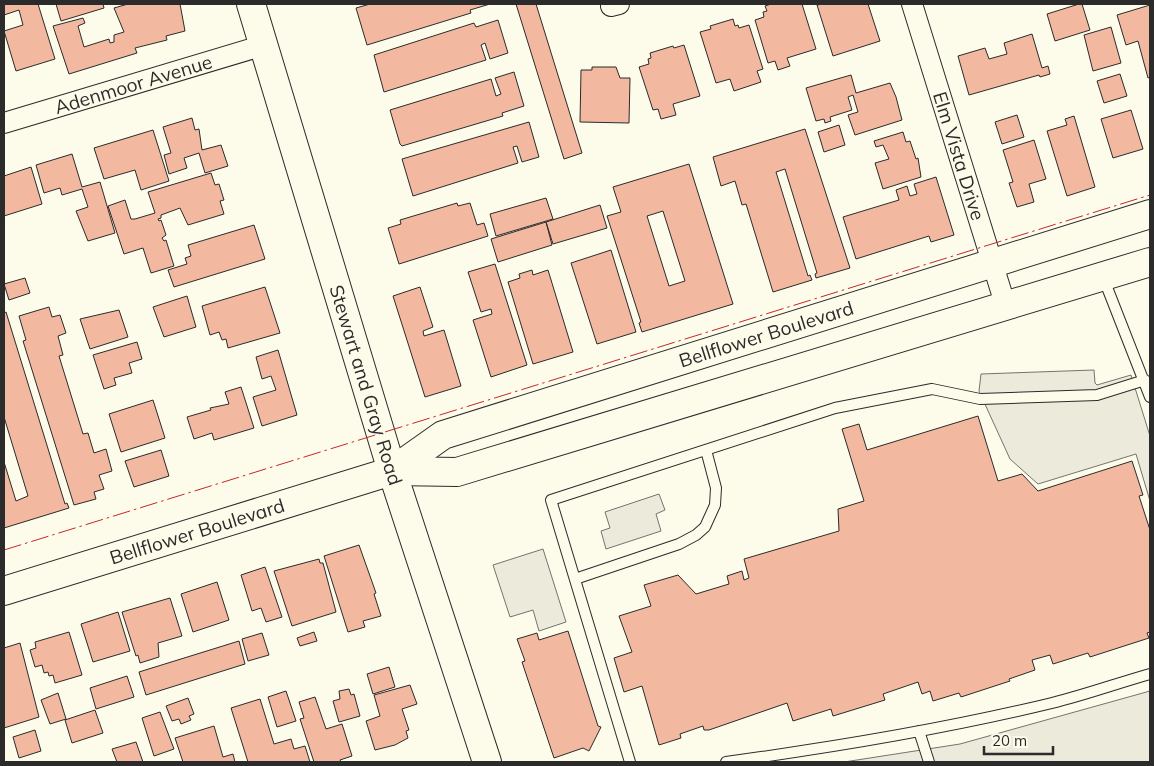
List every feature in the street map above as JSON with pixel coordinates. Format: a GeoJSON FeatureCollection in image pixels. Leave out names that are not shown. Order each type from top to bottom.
{"type":"FeatureCollection","features":[{"type":"Feature","properties":{"kind":"main road","name":"Stewart and Gray Road"},"geometry":{"type":"LineString","coordinates":[[251,4],[392,471],[487,762]]}},
{"type":"Feature","properties":{"kind":"main road","name":"Bellflower Boulevard"},"geometry":{"type":"LineString","coordinates":[[4,591],[392,471],[443,435],[1150,214]]}},
{"type":"Feature","properties":{"kind":"main road","name":"Bellflower Boulevard"},"geometry":{"type":"LineString","coordinates":[[392,471],[457,472],[1150,262]]}},
{"type":"Feature","properties":{"kind":"street","name":"Elm Vista Drive"},"geometry":{"type":"LineString","coordinates":[[912,4],[1006,307]]}},
{"type":"Feature","properties":{"kind":"street","name":"Adenmoor Avenue"},"geometry":{"type":"LineString","coordinates":[[4,123],[264,45]]}},
{"type":"Feature","properties":{"kind":"lane"},"geometry":{"type":"LineString","coordinates":[[1103,277],[1145,380],[1150,397]]}},
{"type":"Feature","properties":{"kind":"lane"},"geometry":{"type":"LineString","coordinates":[[630,762],[551,500],[835,408],[932,389],[980,399],[1087,395],[1097,394],[1145,380]]}},
{"type":"Feature","properties":{"kind":"lane"},"geometry":{"type":"LineString","coordinates":[[575,579],[679,544],[705,526],[715,505],[716,488],[706,450]]}},
{"type":"Feature","properties":{"kind":"lane"},"geometry":{"type":"LineString","coordinates":[[726,762],[919,731],[1054,702],[1150,674]]}},
{"type":"Feature","properties":{"kind":"lane"},"geometry":{"type":"LineString","coordinates":[[919,731],[929,762]]}},
{"type":"Feature","properties":{"kind":"shaded area"},"geometry":{"type":"Polygon","coordinates":[[[1094,370],[1095,383],[1097,385],[1131,375],[1150,436],[1150,501],[1136,454],[1038,484],[1010,459],[979,391],[981,374],[1094,370]]]}},
{"type":"Feature","properties":{"kind":"shaded area"},"geometry":{"type":"Polygon","coordinates":[[[659,494],[665,510],[656,514],[661,531],[606,549],[601,531],[610,528],[605,512],[659,494]]]}},
{"type":"Feature","properties":{"kind":"shaded area"},"geometry":{"type":"Polygon","coordinates":[[[543,549],[566,622],[539,631],[533,610],[510,617],[493,565],[543,549]]]}},
{"type":"Feature","properties":{"kind":"shaded area"},"geometry":{"type":"Polygon","coordinates":[[[1150,691],[1150,762],[844,762],[960,744],[1150,691]]]}},
{"type":"Feature","properties":{"kind":"building"},"geometry":{"type":"Polygon","coordinates":[[[4,4],[38,4],[55,59],[16,71],[4,31],[23,25],[19,10],[4,15],[4,4]]]}},
{"type":"Feature","properties":{"kind":"building"},"geometry":{"type":"Polygon","coordinates":[[[56,4],[103,4],[104,8],[61,21],[56,4]]]}},
{"type":"Feature","properties":{"kind":"building"},"geometry":{"type":"Polygon","coordinates":[[[128,4],[180,4],[185,31],[166,36],[167,40],[135,48],[137,53],[69,74],[53,26],[83,18],[85,23],[78,26],[84,47],[109,39],[110,43],[114,42],[114,35],[124,32],[114,8],[128,4]]]}},
{"type":"Feature","properties":{"kind":"building"},"geometry":{"type":"Polygon","coordinates":[[[370,4],[490,4],[470,10],[471,13],[367,45],[356,8],[370,4]]]}},
{"type":"Feature","properties":{"kind":"building"},"geometry":{"type":"Polygon","coordinates":[[[516,4],[536,4],[582,153],[564,159],[516,4]]]}},
{"type":"Feature","properties":{"kind":"building"},"geometry":{"type":"Polygon","coordinates":[[[771,4],[802,4],[816,49],[787,58],[790,66],[778,70],[775,61],[768,63],[755,20],[764,17],[763,12],[767,11],[765,6],[771,4]]]}},
{"type":"Feature","properties":{"kind":"building"},"geometry":{"type":"Polygon","coordinates":[[[868,4],[880,41],[833,56],[817,5],[868,4]]]}},
{"type":"Feature","properties":{"kind":"building"},"geometry":{"type":"Polygon","coordinates":[[[1082,4],[1090,30],[1055,41],[1047,14],[1082,4]]]}},
{"type":"Feature","properties":{"kind":"building"},"geometry":{"type":"Polygon","coordinates":[[[1150,5],[1150,77],[1148,78],[1138,41],[1126,45],[1117,15],[1150,5]]]}},
{"type":"Feature","properties":{"kind":"building"},"geometry":{"type":"Polygon","coordinates":[[[733,19],[735,26],[738,25],[739,28],[749,25],[763,69],[757,71],[761,82],[734,91],[730,79],[716,83],[700,32],[711,29],[710,26],[733,19]]]}},
{"type":"Feature","properties":{"kind":"building"},"geometry":{"type":"Polygon","coordinates":[[[498,20],[508,53],[490,59],[485,43],[481,45],[486,60],[384,92],[374,55],[474,23],[476,27],[498,20]]]}},
{"type":"Feature","properties":{"kind":"building"},"geometry":{"type":"Polygon","coordinates":[[[1111,27],[1121,63],[1093,71],[1084,35],[1111,27]]]}},
{"type":"Feature","properties":{"kind":"building"},"geometry":{"type":"Polygon","coordinates":[[[1032,34],[1042,68],[1048,66],[1050,74],[1040,77],[1039,75],[969,95],[958,56],[985,48],[989,59],[1007,54],[1004,43],[1032,34]]]}},
{"type":"Feature","properties":{"kind":"building"},"geometry":{"type":"Polygon","coordinates":[[[684,45],[700,96],[673,104],[676,115],[661,119],[658,109],[653,110],[639,67],[649,64],[650,53],[673,46],[674,48],[684,45]]]}},
{"type":"Feature","properties":{"kind":"building"},"geometry":{"type":"Polygon","coordinates":[[[592,67],[616,67],[620,78],[630,78],[629,123],[580,122],[581,70],[592,70],[592,67]]]}},
{"type":"Feature","properties":{"kind":"building"},"geometry":{"type":"Polygon","coordinates":[[[514,72],[524,106],[502,113],[503,116],[402,146],[400,144],[390,110],[491,79],[496,96],[501,94],[495,78],[514,72]]]}},
{"type":"Feature","properties":{"kind":"building"},"geometry":{"type":"Polygon","coordinates":[[[1120,74],[1127,96],[1104,103],[1097,81],[1120,74]]]}},
{"type":"Feature","properties":{"kind":"building"},"geometry":{"type":"Polygon","coordinates":[[[851,75],[856,93],[890,83],[902,120],[855,135],[848,115],[858,112],[853,95],[848,97],[852,110],[830,117],[831,121],[825,123],[824,119],[816,121],[806,88],[851,75]]]}},
{"type":"Feature","properties":{"kind":"building"},"geometry":{"type":"Polygon","coordinates":[[[1131,110],[1143,149],[1113,158],[1101,119],[1131,110]]]}},
{"type":"Feature","properties":{"kind":"building"},"geometry":{"type":"Polygon","coordinates":[[[1017,115],[1024,137],[1002,144],[995,122],[1017,115]]]}},
{"type":"Feature","properties":{"kind":"building"},"geometry":{"type":"Polygon","coordinates":[[[1074,116],[1095,187],[1067,196],[1047,131],[1067,125],[1065,119],[1074,116]]]}},
{"type":"Feature","properties":{"kind":"building"},"geometry":{"type":"Polygon","coordinates":[[[192,118],[195,130],[199,129],[202,150],[221,145],[228,166],[205,173],[199,153],[184,158],[187,168],[169,174],[164,155],[171,153],[163,127],[192,118]]]}},
{"type":"Feature","properties":{"kind":"building"},"geometry":{"type":"Polygon","coordinates":[[[529,122],[539,157],[522,162],[517,146],[513,147],[518,163],[413,196],[402,159],[529,122]]]}},
{"type":"Feature","properties":{"kind":"building"},"geometry":{"type":"Polygon","coordinates":[[[839,125],[845,145],[824,152],[818,132],[839,125]]]}},
{"type":"Feature","properties":{"kind":"building"},"geometry":{"type":"Polygon","coordinates":[[[805,129],[850,268],[816,278],[815,274],[817,273],[785,169],[776,172],[808,276],[810,275],[812,280],[773,292],[746,204],[742,205],[735,181],[721,186],[713,157],[805,129]]]}},
{"type":"Feature","properties":{"kind":"building"},"geometry":{"type":"Polygon","coordinates":[[[153,130],[169,181],[141,190],[135,170],[104,179],[94,148],[153,130]]]}},
{"type":"Feature","properties":{"kind":"building"},"geometry":{"type":"Polygon","coordinates":[[[903,132],[906,142],[910,141],[916,159],[918,158],[921,177],[883,189],[875,163],[889,159],[883,145],[876,147],[874,141],[903,132]]]}},
{"type":"Feature","properties":{"kind":"building"},"geometry":{"type":"Polygon","coordinates":[[[1034,140],[1046,179],[1029,184],[1034,202],[1017,207],[1009,183],[1013,182],[1003,150],[1034,140]]]}},
{"type":"Feature","properties":{"kind":"building"},"geometry":{"type":"Polygon","coordinates":[[[72,154],[82,187],[100,182],[115,233],[88,241],[76,211],[88,207],[82,189],[62,195],[60,188],[44,193],[36,165],[72,154]]]}},
{"type":"Feature","properties":{"kind":"building"},"geometry":{"type":"Polygon","coordinates":[[[689,164],[733,304],[642,332],[639,323],[641,322],[607,216],[621,212],[613,187],[689,164]],[[663,211],[647,216],[669,286],[685,281],[663,211]]]}},
{"type":"Feature","properties":{"kind":"building"},"geometry":{"type":"Polygon","coordinates":[[[31,167],[42,204],[4,216],[4,176],[31,167]]]}},
{"type":"Feature","properties":{"kind":"building"},"geometry":{"type":"Polygon","coordinates":[[[211,173],[215,185],[219,184],[224,200],[220,201],[224,214],[188,225],[180,208],[161,215],[161,218],[158,219],[159,221],[161,220],[166,235],[162,238],[164,241],[166,240],[174,266],[151,273],[143,248],[124,254],[108,206],[125,200],[131,219],[155,213],[148,192],[211,173]]]}},
{"type":"Feature","properties":{"kind":"building"},"geometry":{"type":"Polygon","coordinates":[[[936,177],[954,235],[931,242],[929,236],[856,259],[843,217],[899,200],[896,190],[907,186],[910,196],[917,194],[914,184],[936,177]]]}},
{"type":"Feature","properties":{"kind":"building"},"geometry":{"type":"Polygon","coordinates":[[[546,198],[553,219],[496,236],[490,214],[546,198]]]}},
{"type":"Feature","properties":{"kind":"building"},"geometry":{"type":"Polygon","coordinates":[[[457,203],[458,206],[470,203],[477,225],[484,223],[488,236],[399,264],[388,228],[401,224],[400,220],[457,203]]]}},
{"type":"Feature","properties":{"kind":"building"},"geometry":{"type":"Polygon","coordinates":[[[600,205],[607,228],[553,244],[546,222],[600,205]]]}},
{"type":"Feature","properties":{"kind":"building"},"geometry":{"type":"Polygon","coordinates":[[[546,222],[552,245],[498,262],[491,239],[546,222]]]}},
{"type":"Feature","properties":{"kind":"building"},"geometry":{"type":"Polygon","coordinates":[[[254,225],[265,259],[174,287],[168,270],[187,264],[185,258],[191,256],[188,245],[254,225]]]}},
{"type":"Feature","properties":{"kind":"building"},"geometry":{"type":"Polygon","coordinates":[[[611,250],[636,332],[597,344],[571,263],[611,250]]]}},
{"type":"Feature","properties":{"kind":"building"},"geometry":{"type":"Polygon","coordinates":[[[495,264],[527,365],[491,377],[473,320],[492,314],[491,309],[481,312],[468,272],[495,264]]]}},
{"type":"Feature","properties":{"kind":"building"},"geometry":{"type":"Polygon","coordinates":[[[532,270],[533,275],[548,270],[573,352],[533,364],[508,282],[520,278],[519,274],[532,270]]]}},
{"type":"Feature","properties":{"kind":"building"},"geometry":{"type":"Polygon","coordinates":[[[25,278],[30,293],[9,300],[4,284],[25,278]]]}},
{"type":"Feature","properties":{"kind":"building"},"geometry":{"type":"Polygon","coordinates":[[[265,287],[280,333],[228,348],[226,339],[222,340],[219,332],[210,335],[202,306],[265,287]]]}},
{"type":"Feature","properties":{"kind":"building"},"geometry":{"type":"Polygon","coordinates":[[[420,287],[433,327],[423,331],[424,336],[444,330],[461,386],[425,397],[393,296],[420,287]]]}},
{"type":"Feature","properties":{"kind":"building"},"geometry":{"type":"Polygon","coordinates":[[[187,296],[196,327],[164,337],[153,307],[187,296]]]}},
{"type":"Feature","properties":{"kind":"building"},"geometry":{"type":"Polygon","coordinates":[[[49,307],[52,317],[60,315],[66,333],[58,336],[63,355],[59,356],[83,434],[88,433],[94,453],[106,449],[112,471],[99,475],[104,489],[94,492],[96,499],[74,505],[23,341],[26,340],[19,316],[49,307]]]}},
{"type":"Feature","properties":{"kind":"building"},"geometry":{"type":"Polygon","coordinates":[[[119,310],[128,337],[90,349],[80,319],[119,310]]]}},
{"type":"Feature","properties":{"kind":"building"},"geometry":{"type":"Polygon","coordinates":[[[6,312],[65,504],[67,503],[69,508],[4,528],[4,462],[16,501],[28,496],[4,417],[4,313],[6,312]]]}},
{"type":"Feature","properties":{"kind":"building"},"geometry":{"type":"Polygon","coordinates":[[[137,342],[142,359],[129,363],[132,373],[114,378],[116,385],[104,389],[93,355],[137,342]]]}},
{"type":"Feature","properties":{"kind":"building"},"geometry":{"type":"Polygon","coordinates":[[[278,350],[297,415],[262,426],[253,397],[276,390],[271,376],[262,379],[256,357],[278,350]]]}},
{"type":"Feature","properties":{"kind":"building"},"geometry":{"type":"Polygon","coordinates":[[[241,387],[254,428],[214,440],[212,433],[194,439],[187,417],[211,410],[210,408],[229,404],[225,392],[241,387]]]}},
{"type":"Feature","properties":{"kind":"building"},"geometry":{"type":"Polygon","coordinates":[[[153,400],[165,438],[121,452],[109,414],[153,400]]]}},
{"type":"Feature","properties":{"kind":"building"},"geometry":{"type":"Polygon","coordinates":[[[978,416],[998,481],[1022,474],[1038,491],[1132,461],[1143,495],[1139,496],[1150,530],[1150,632],[1147,633],[1149,638],[1090,657],[1088,653],[1053,664],[1050,655],[1032,660],[1035,670],[1009,679],[1010,681],[961,697],[959,693],[933,701],[930,691],[922,694],[918,682],[883,694],[885,700],[833,716],[831,709],[793,721],[787,703],[709,730],[704,730],[703,726],[680,734],[681,738],[659,745],[642,686],[624,692],[614,658],[632,652],[619,616],[651,606],[644,585],[678,575],[696,594],[729,584],[727,576],[742,571],[744,580],[749,578],[744,559],[839,531],[838,509],[864,501],[842,429],[859,424],[867,450],[978,416]]]}},
{"type":"Feature","properties":{"kind":"building"},"geometry":{"type":"Polygon","coordinates":[[[161,450],[169,476],[134,487],[125,461],[161,450]]]}},
{"type":"Feature","properties":{"kind":"building"},"geometry":{"type":"Polygon","coordinates":[[[359,545],[376,593],[374,594],[381,616],[363,621],[365,627],[348,632],[324,556],[359,545]]]}},
{"type":"Feature","properties":{"kind":"building"},"geometry":{"type":"Polygon","coordinates":[[[319,559],[320,563],[323,563],[336,612],[292,626],[274,571],[319,559]]]}},
{"type":"Feature","properties":{"kind":"building"},"geometry":{"type":"Polygon","coordinates":[[[265,567],[282,617],[266,622],[261,608],[252,611],[241,575],[265,567]]]}},
{"type":"Feature","properties":{"kind":"building"},"geometry":{"type":"Polygon","coordinates":[[[217,582],[229,620],[193,632],[181,594],[217,582]]]}},
{"type":"Feature","properties":{"kind":"building"},"geometry":{"type":"Polygon","coordinates":[[[170,598],[182,636],[158,643],[159,657],[140,663],[122,612],[170,598]]]}},
{"type":"Feature","properties":{"kind":"building"},"geometry":{"type":"Polygon","coordinates":[[[118,612],[130,651],[93,662],[81,624],[118,612]]]}},
{"type":"Feature","properties":{"kind":"building"},"geometry":{"type":"Polygon","coordinates":[[[568,631],[598,726],[601,727],[589,751],[583,748],[554,758],[522,662],[525,661],[517,639],[537,633],[539,640],[568,631]]]}},
{"type":"Feature","properties":{"kind":"building"},"geometry":{"type":"Polygon","coordinates":[[[69,632],[82,675],[55,683],[53,675],[49,676],[48,672],[44,673],[42,665],[35,667],[30,650],[36,648],[35,642],[69,632]]]}},
{"type":"Feature","properties":{"kind":"building"},"geometry":{"type":"Polygon","coordinates":[[[314,632],[317,641],[300,646],[297,638],[314,632]]]}},
{"type":"Feature","properties":{"kind":"building"},"geometry":{"type":"Polygon","coordinates":[[[262,633],[269,655],[248,661],[242,639],[262,633]]]}},
{"type":"Feature","properties":{"kind":"building"},"geometry":{"type":"Polygon","coordinates":[[[239,641],[245,664],[146,695],[139,672],[239,641]]]}},
{"type":"Feature","properties":{"kind":"building"},"geometry":{"type":"Polygon","coordinates":[[[20,643],[39,717],[4,728],[4,648],[20,643]]]}},
{"type":"Feature","properties":{"kind":"building"},"geometry":{"type":"Polygon","coordinates":[[[389,667],[395,687],[373,694],[367,674],[389,667]]]}},
{"type":"Feature","properties":{"kind":"building"},"geometry":{"type":"Polygon","coordinates":[[[127,676],[134,697],[96,709],[90,688],[127,676]]]}},
{"type":"Feature","properties":{"kind":"building"},"geometry":{"type":"Polygon","coordinates":[[[410,685],[417,704],[402,709],[409,730],[406,731],[408,738],[395,745],[375,750],[366,721],[380,716],[374,695],[410,685]]]}},
{"type":"Feature","properties":{"kind":"building"},"geometry":{"type":"Polygon","coordinates":[[[349,689],[351,695],[354,694],[360,716],[339,722],[333,701],[340,699],[339,691],[349,689]]]}},
{"type":"Feature","properties":{"kind":"building"},"geometry":{"type":"Polygon","coordinates":[[[286,691],[296,721],[277,727],[268,697],[286,691]]]}},
{"type":"Feature","properties":{"kind":"building"},"geometry":{"type":"Polygon","coordinates":[[[58,693],[66,719],[50,724],[41,700],[58,693]]]}},
{"type":"Feature","properties":{"kind":"building"},"geometry":{"type":"Polygon","coordinates":[[[315,697],[326,729],[342,724],[352,756],[340,760],[341,762],[314,762],[300,719],[304,718],[299,702],[315,697]]]}},
{"type":"Feature","properties":{"kind":"building"},"geometry":{"type":"Polygon","coordinates":[[[188,698],[194,714],[189,716],[191,720],[181,724],[179,719],[172,721],[166,706],[188,698]]]}},
{"type":"Feature","properties":{"kind":"building"},"geometry":{"type":"Polygon","coordinates":[[[260,699],[274,744],[291,739],[294,749],[305,746],[310,762],[248,762],[231,708],[260,699]]]}},
{"type":"Feature","properties":{"kind":"building"},"geometry":{"type":"Polygon","coordinates":[[[95,710],[103,733],[72,743],[65,720],[95,710]]]}},
{"type":"Feature","properties":{"kind":"building"},"geometry":{"type":"Polygon","coordinates":[[[160,712],[174,749],[154,756],[142,718],[160,712]]]}},
{"type":"Feature","properties":{"kind":"building"},"geometry":{"type":"Polygon","coordinates":[[[214,726],[223,757],[233,754],[235,762],[183,762],[175,738],[214,726]]]}},
{"type":"Feature","properties":{"kind":"building"},"geometry":{"type":"Polygon","coordinates":[[[35,730],[41,751],[19,758],[13,737],[35,730]]]}},
{"type":"Feature","properties":{"kind":"building"},"geometry":{"type":"Polygon","coordinates":[[[136,742],[143,762],[117,762],[112,749],[136,742]]]}},
{"type":"Feature","properties":{"kind":"power"},"geometry":{"type":"LineString","coordinates":[[4,550],[1150,195]]}}]}
